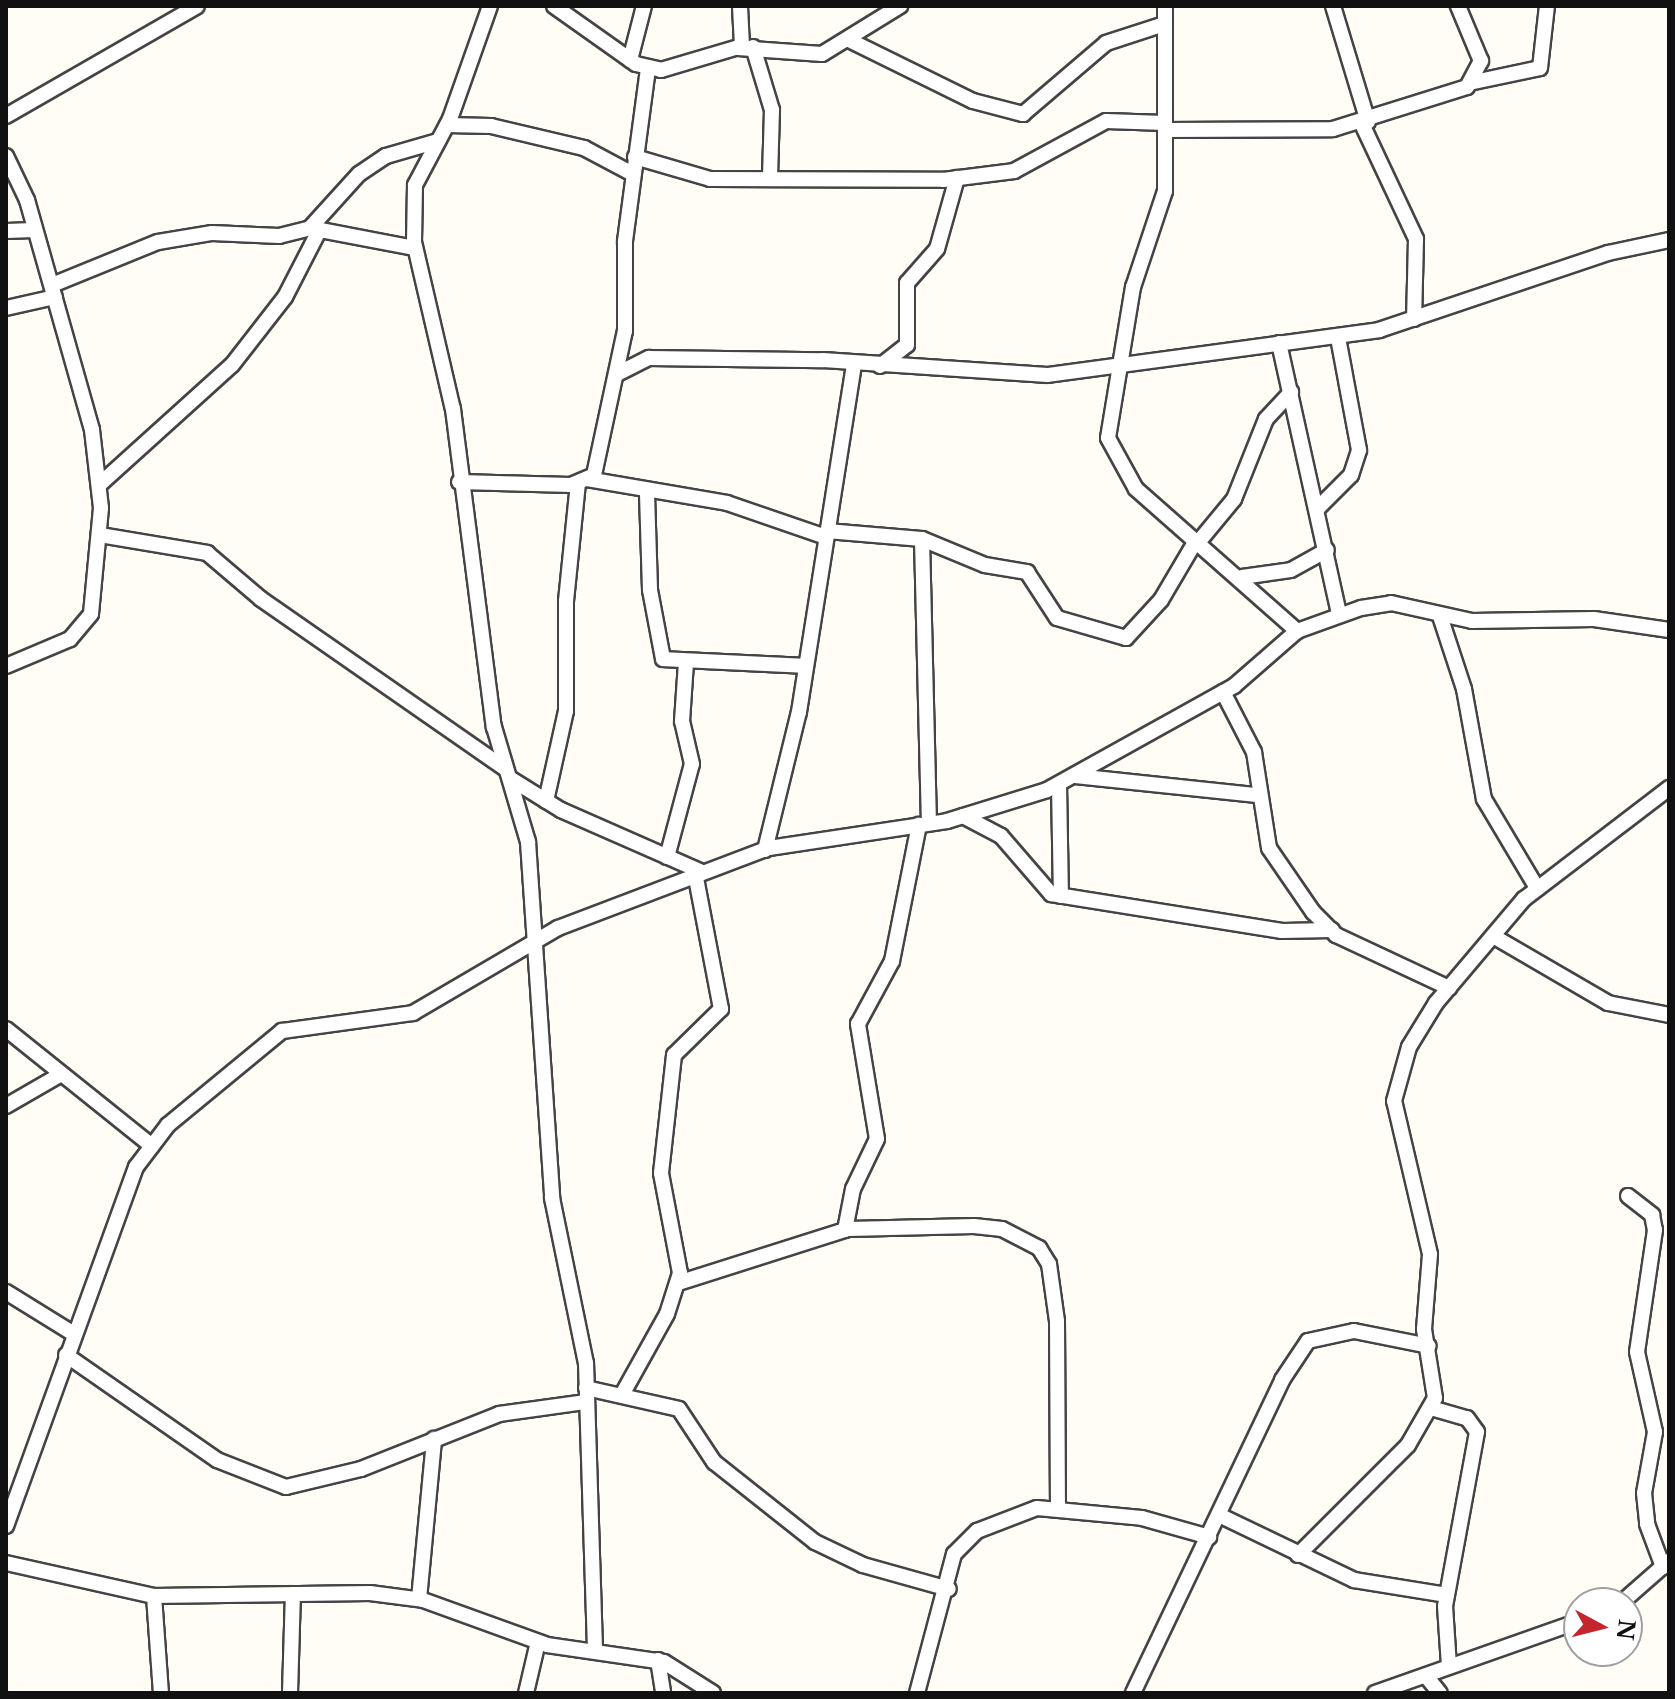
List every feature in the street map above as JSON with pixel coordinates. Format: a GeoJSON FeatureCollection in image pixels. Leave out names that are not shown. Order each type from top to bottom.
{"type":"FeatureCollection","features":[{"type":"Feature","properties":{"kind":"street"},"geometry":{"type":"LineString","coordinates":[[6,116],[197,6]]}},
{"type":"Feature","properties":{"kind":"street"},"geometry":{"type":"LineString","coordinates":[[490,6],[447,125],[415,185],[415,248],[448,379],[459,482],[485,618],[494,727],[528,842],[530,942],[552,1198],[586,1395],[595,1651]]}},
{"type":"Feature","properties":{"kind":"street"},"geometry":{"type":"LineString","coordinates":[[554,6],[630,60],[648,68],[677,68],[746,48],[812,54],[849,40],[900,6]]}},
{"type":"Feature","properties":{"kind":"street"},"geometry":{"type":"LineString","coordinates":[[630,60],[644,6]]}},
{"type":"Feature","properties":{"kind":"street"},"geometry":{"type":"LineString","coordinates":[[740,6],[746,48],[772,110],[770,179]]}},
{"type":"Feature","properties":{"kind":"street"},"geometry":{"type":"LineString","coordinates":[[1165,6],[1165,191],[1133,287],[1108,438],[1115,461],[1195,544],[1242,577],[1297,631]]}},
{"type":"Feature","properties":{"kind":"street"},"geometry":{"type":"LineString","coordinates":[[1333,6],[1365,123],[1416,239],[1414,319]]}},
{"type":"Feature","properties":{"kind":"street"},"geometry":{"type":"LineString","coordinates":[[1458,6],[1481,61],[1474,82]]}},
{"type":"Feature","properties":{"kind":"street"},"geometry":{"type":"LineString","coordinates":[[635,157],[710,179],[957,178],[1014,171],[1106,121],[1166,127],[1365,123],[1474,82],[1540,68],[1547,6]]}},
{"type":"Feature","properties":{"kind":"street"},"geometry":{"type":"LineString","coordinates":[[849,40],[973,101],[1023,114],[1106,43],[1164,24]]}},
{"type":"Feature","properties":{"kind":"street"},"geometry":{"type":"LineString","coordinates":[[546,801],[566,711],[566,601],[583,481],[598,463],[617,374],[633,174],[648,68]]}},
{"type":"Feature","properties":{"kind":"street"},"geometry":{"type":"LineString","coordinates":[[447,125],[491,126],[584,148],[633,174]]}},
{"type":"Feature","properties":{"kind":"street"},"geometry":{"type":"LineString","coordinates":[[99,485],[232,365],[285,297],[315,228],[359,174],[386,156],[438,141]]}},
{"type":"Feature","properties":{"kind":"street"},"geometry":{"type":"LineString","coordinates":[[6,156],[53,291],[99,485],[100,535],[91,614],[70,639],[6,666]]}},
{"type":"Feature","properties":{"kind":"street"},"geometry":{"type":"LineString","coordinates":[[880,366],[907,345],[907,283],[937,249],[957,178]]}},
{"type":"Feature","properties":{"kind":"street"},"geometry":{"type":"LineString","coordinates":[[6,308],[178,237],[246,230],[279,236],[315,228],[415,248]]}},
{"type":"Feature","properties":{"kind":"street"},"geometry":{"type":"LineString","coordinates":[[6,231],[34,230]]}},
{"type":"Feature","properties":{"kind":"street"},"geometry":{"type":"LineString","coordinates":[[617,374],[649,358],[854,363],[1023,376],[1338,338],[1414,319],[1608,253],[1669,240]]}},
{"type":"Feature","properties":{"kind":"street"},"geometry":{"type":"LineString","coordinates":[[1318,508],[1351,475],[1359,450],[1338,338]]}},
{"type":"Feature","properties":{"kind":"street"},"geometry":{"type":"LineString","coordinates":[[1279,343],[1318,508],[1339,614]]}},
{"type":"Feature","properties":{"kind":"street"},"geometry":{"type":"LineString","coordinates":[[765,850],[806,666],[854,363]]}},
{"type":"Feature","properties":{"kind":"street"},"geometry":{"type":"LineString","coordinates":[[459,482],[583,481],[647,494],[727,503],[827,534],[922,539],[985,565],[1027,572],[1057,618],[1126,638],[1161,600],[1195,544],[1234,499],[1266,419],[1291,392]]}},
{"type":"Feature","properties":{"kind":"street"},"geometry":{"type":"LineString","coordinates":[[647,494],[659,652],[686,662],[806,666]]}},
{"type":"Feature","properties":{"kind":"street"},"geometry":{"type":"LineString","coordinates":[[100,535],[207,553],[261,599],[546,801],[698,872]]}},
{"type":"Feature","properties":{"kind":"street"},"geometry":{"type":"LineString","coordinates":[[845,1230],[853,1189],[877,1139],[858,1024],[892,961],[924,824],[922,539]]}},
{"type":"Feature","properties":{"kind":"street"},"geometry":{"type":"LineString","coordinates":[[1242,577],[1291,570],[1327,550]]}},
{"type":"Feature","properties":{"kind":"street"},"geometry":{"type":"LineString","coordinates":[[6,1526],[136,1167],[152,1146],[234,1064],[282,1031],[413,1013],[530,942],[698,872],[765,850],[963,816],[1059,784],[1223,692],[1297,631],[1339,614],[1391,603],[1440,616],[1594,619],[1669,630]]}},
{"type":"Feature","properties":{"kind":"street"},"geometry":{"type":"LineString","coordinates":[[1440,616],[1464,689],[1484,799],[1537,888]]}},
{"type":"Feature","properties":{"kind":"street"},"geometry":{"type":"LineString","coordinates":[[667,857],[692,764],[682,721],[686,662]]}},
{"type":"Feature","properties":{"kind":"street"},"geometry":{"type":"LineString","coordinates":[[1223,692],[1254,752],[1257,795],[1269,848],[1332,930],[1449,988]]}},
{"type":"Feature","properties":{"kind":"street"},"geometry":{"type":"LineString","coordinates":[[1075,776],[1257,795]]}},
{"type":"Feature","properties":{"kind":"street"},"geometry":{"type":"LineString","coordinates":[[1059,784],[1061,896]]}},
{"type":"Feature","properties":{"kind":"street"},"geometry":{"type":"LineString","coordinates":[[1298,1555],[1408,1445],[1431,1408],[1437,1383],[1429,1346],[1430,1254],[1394,1101],[1409,1047],[1449,988],[1537,888],[1669,788]]}},
{"type":"Feature","properties":{"kind":"street"},"geometry":{"type":"LineString","coordinates":[[963,816],[1001,836],[1039,886],[1061,896],[1282,931],[1332,930]]}},
{"type":"Feature","properties":{"kind":"street"},"geometry":{"type":"LineString","coordinates":[[623,1393],[678,1283],[681,1259],[661,1173],[674,1055],[721,1009],[698,872]]}},
{"type":"Feature","properties":{"kind":"street"},"geometry":{"type":"LineString","coordinates":[[1493,936],[1608,1003],[1669,1015]]}},
{"type":"Feature","properties":{"kind":"street"},"geometry":{"type":"LineString","coordinates":[[6,1029],[58,1076],[152,1146]]}},
{"type":"Feature","properties":{"kind":"street"},"geometry":{"type":"LineString","coordinates":[[6,1106],[58,1076]]}},
{"type":"Feature","properties":{"kind":"street"},"geometry":{"type":"LineString","coordinates":[[1628,1196],[1652,1215],[1655,1230],[1636,1337],[1655,1432],[1644,1493],[1647,1524],[1666,1564],[1639,1587]]}},
{"type":"Feature","properties":{"kind":"street"},"geometry":{"type":"LineString","coordinates":[[678,1283],[845,1230],[974,1226],[1002,1229],[1039,1248],[1049,1264],[1057,1321],[1058,1509]]}},
{"type":"Feature","properties":{"kind":"street"},"geometry":{"type":"LineString","coordinates":[[6,1292],[74,1334]]}},
{"type":"Feature","properties":{"kind":"street"},"geometry":{"type":"LineString","coordinates":[[1133,1693],[1221,1516],[1282,1380],[1308,1341],[1354,1331],[1429,1346]]}},
{"type":"Feature","properties":{"kind":"street"},"geometry":{"type":"LineString","coordinates":[[66,1355],[193,1445],[272,1484],[307,1486],[499,1414],[586,1395],[623,1393],[679,1409],[714,1462],[815,1542],[863,1565],[949,1589]]}},
{"type":"Feature","properties":{"kind":"street"},"geometry":{"type":"LineString","coordinates":[[1431,1408],[1467,1418],[1477,1432],[1447,1595],[1449,1666]]}},
{"type":"Feature","properties":{"kind":"street"},"geometry":{"type":"LineString","coordinates":[[419,1599],[434,1439]]}},
{"type":"Feature","properties":{"kind":"street"},"geometry":{"type":"LineString","coordinates":[[917,1693],[949,1589],[954,1554],[977,1531],[1037,1508],[1142,1518],[1209,1537]]}},
{"type":"Feature","properties":{"kind":"street"},"geometry":{"type":"LineString","coordinates":[[1221,1516],[1354,1580],[1447,1595]]}},
{"type":"Feature","properties":{"kind":"street"},"geometry":{"type":"LineString","coordinates":[[6,1563],[154,1596],[293,1594],[419,1599],[538,1642],[658,1660],[713,1693]]}},
{"type":"Feature","properties":{"kind":"street"},"geometry":{"type":"LineString","coordinates":[[290,1693],[293,1594]]}},
{"type":"Feature","properties":{"kind":"street"},"geometry":{"type":"LineString","coordinates":[[154,1596],[161,1693]]}},
{"type":"Feature","properties":{"kind":"street"},"geometry":{"type":"LineString","coordinates":[[1375,1693],[1563,1627]]}},
{"type":"Feature","properties":{"kind":"street"},"geometry":{"type":"LineString","coordinates":[[526,1693],[538,1642]]}},
{"type":"Feature","properties":{"kind":"street"},"geometry":{"type":"LineString","coordinates":[[658,1660],[663,1693]]}},
{"type":"Feature","properties":{"kind":"street"},"geometry":{"type":"LineString","coordinates":[[1426,1676],[1440,1693]]}}]}
